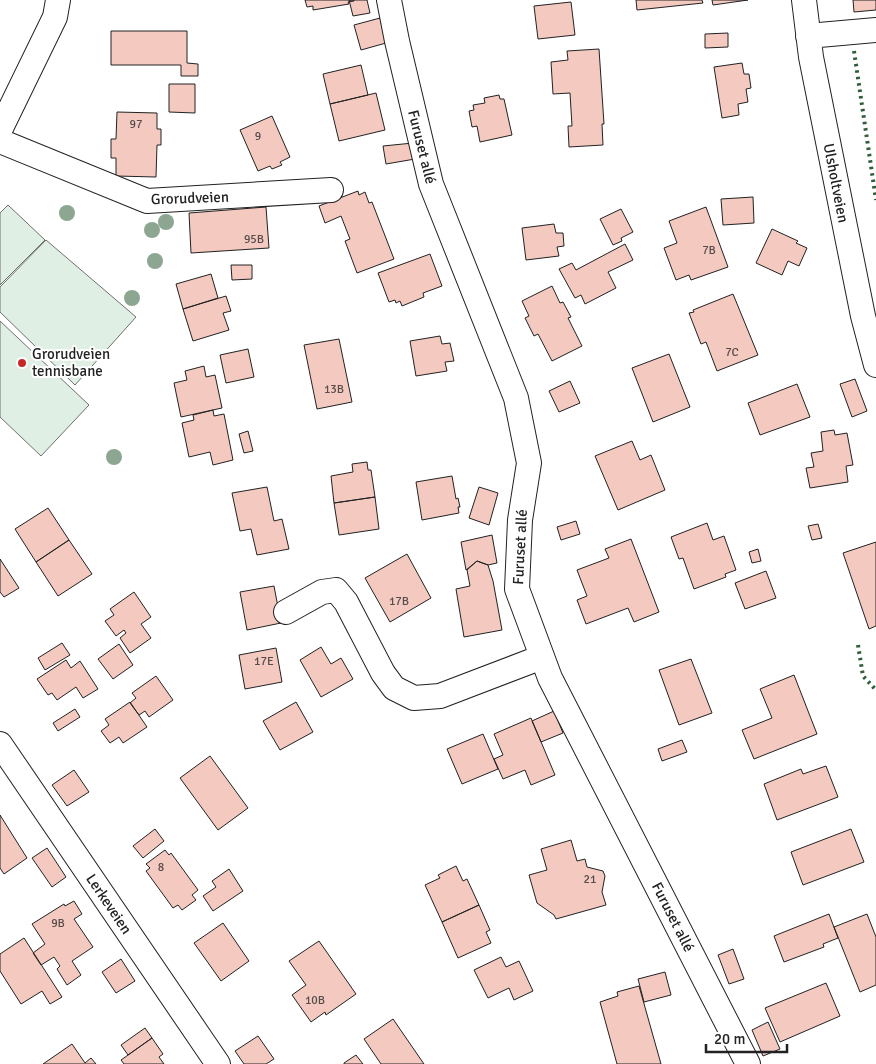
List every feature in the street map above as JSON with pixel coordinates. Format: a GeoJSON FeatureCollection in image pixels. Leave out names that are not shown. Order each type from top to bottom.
{"type":"FeatureCollection","features":[{"type":"Feature","properties":{"kind":"street"},"geometry":{"type":"LineString","coordinates":[[0,130],[55,18],[58,0]]}},
{"type":"Feature","properties":{"kind":"street","name":"Furuset allé"},"geometry":{"type":"LineString","coordinates":[[389,0],[431,184],[516,398],[529,462],[520,520],[517,589],[550,678],[748,1064]]}},
{"type":"Feature","properties":{"kind":"street","name":"Ulsholtveien"},"geometry":{"type":"LineString","coordinates":[[804,0],[811,57],[859,298],[876,365]]}},
{"type":"Feature","properties":{"kind":"street"},"geometry":{"type":"LineString","coordinates":[[808,36],[876,30]]}},
{"type":"Feature","properties":{"kind":"street","name":"Grorudveien"},"geometry":{"type":"LineString","coordinates":[[0,141],[147,201],[331,190]]}},
{"type":"Feature","properties":{"kind":"street"},"geometry":{"type":"LineString","coordinates":[[286,612],[322,592],[336,590],[346,602],[383,673],[394,688],[414,698],[440,696],[542,657]]}},
{"type":"Feature","properties":{"kind":"street","name":"Lerkeveien"},"geometry":{"type":"LineString","coordinates":[[0,744],[218,1064]]}},
{"type":"Feature","properties":{"kind":"green space"},"geometry":{"type":"Polygon","coordinates":[[[8,205],[45,240],[0,285],[0,213],[8,205]]]}},
{"type":"Feature","properties":{"kind":"green space"},"geometry":{"type":"Polygon","coordinates":[[[46,240],[136,317],[75,385],[0,312],[0,287],[46,240]]]}},
{"type":"Feature","properties":{"kind":"green space","name":"Grorudveien tennisbane"},"geometry":{"type":"Polygon","coordinates":[[[0,321],[89,405],[41,456],[0,417],[0,321]]]}},
{"type":"Feature","properties":{"kind":"building"},"geometry":{"type":"Polygon","coordinates":[[[305,0],[354,1],[348,2],[349,4],[313,10],[313,6],[307,7],[305,0]]]}},
{"type":"Feature","properties":{"kind":"building"},"geometry":{"type":"Polygon","coordinates":[[[349,0],[367,0],[370,13],[353,16],[349,0]]]}},
{"type":"Feature","properties":{"kind":"building"},"geometry":{"type":"Polygon","coordinates":[[[636,0],[702,0],[703,3],[637,10],[636,0]]]}},
{"type":"Feature","properties":{"kind":"building"},"geometry":{"type":"Polygon","coordinates":[[[712,0],[748,0],[713,5],[712,0]]]}},
{"type":"Feature","properties":{"kind":"building"},"geometry":{"type":"Polygon","coordinates":[[[853,0],[876,0],[876,10],[854,12],[853,0]]]}},
{"type":"Feature","properties":{"kind":"building"},"geometry":{"type":"Polygon","coordinates":[[[571,2],[575,35],[538,39],[534,6],[571,2]]]}},
{"type":"Feature","properties":{"kind":"building"},"geometry":{"type":"Polygon","coordinates":[[[380,18],[386,43],[361,50],[354,25],[380,18]]]}},
{"type":"Feature","properties":{"kind":"building"},"geometry":{"type":"Polygon","coordinates":[[[111,31],[187,31],[187,63],[198,64],[198,76],[181,76],[181,65],[111,65],[111,31]]]}},
{"type":"Feature","properties":{"kind":"building"},"geometry":{"type":"Polygon","coordinates":[[[728,33],[728,47],[705,48],[705,34],[728,33]]]}},
{"type":"Feature","properties":{"kind":"building"},"geometry":{"type":"Polygon","coordinates":[[[599,49],[604,124],[602,124],[603,145],[569,147],[568,126],[572,126],[570,93],[553,94],[551,62],[568,60],[567,51],[599,49]]]}},
{"type":"Feature","properties":{"kind":"building"},"geometry":{"type":"Polygon","coordinates":[[[742,63],[744,74],[749,74],[751,88],[746,89],[748,102],[738,104],[739,115],[722,118],[714,67],[742,63]]]}},
{"type":"Feature","properties":{"kind":"building"},"geometry":{"type":"Polygon","coordinates":[[[361,65],[368,95],[330,104],[323,74],[361,65]]]}},
{"type":"Feature","properties":{"kind":"building"},"geometry":{"type":"Polygon","coordinates":[[[169,84],[195,84],[195,113],[169,112],[169,84]]]}},
{"type":"Feature","properties":{"kind":"building"},"geometry":{"type":"Polygon","coordinates":[[[376,93],[385,130],[339,141],[330,104],[376,93]]]}},
{"type":"Feature","properties":{"kind":"building"},"geometry":{"type":"Polygon","coordinates":[[[499,95],[500,99],[504,99],[512,135],[480,142],[477,126],[472,127],[469,111],[474,110],[473,105],[485,103],[484,98],[499,95]]]}},
{"type":"Feature","properties":{"kind":"building"},"geometry":{"type":"Polygon","coordinates":[[[117,112],[157,113],[157,129],[161,129],[161,145],[157,145],[156,177],[116,176],[116,158],[111,158],[111,139],[116,139],[117,112]]]}},
{"type":"Feature","properties":{"kind":"building"},"geometry":{"type":"Polygon","coordinates":[[[272,116],[290,157],[280,162],[282,165],[272,169],[270,166],[258,171],[240,130],[272,116]]]}},
{"type":"Feature","properties":{"kind":"building"},"geometry":{"type":"Polygon","coordinates":[[[413,143],[415,159],[386,164],[383,146],[413,143]]]}},
{"type":"Feature","properties":{"kind":"building"},"geometry":{"type":"Polygon","coordinates":[[[358,191],[359,195],[365,192],[369,203],[372,202],[394,259],[357,273],[345,241],[350,239],[341,216],[325,223],[319,206],[358,191]]]}},
{"type":"Feature","properties":{"kind":"building"},"geometry":{"type":"Polygon","coordinates":[[[753,197],[754,223],[723,225],[721,199],[753,197]]]}},
{"type":"Feature","properties":{"kind":"building"},"geometry":{"type":"Polygon","coordinates":[[[266,207],[269,248],[191,253],[189,213],[266,207]]]}},
{"type":"Feature","properties":{"kind":"building"},"geometry":{"type":"Polygon","coordinates":[[[706,207],[728,267],[691,280],[689,275],[676,280],[664,248],[677,243],[669,221],[706,207]]]}},
{"type":"Feature","properties":{"kind":"building"},"geometry":{"type":"Polygon","coordinates":[[[621,209],[633,232],[621,238],[622,241],[613,245],[600,219],[621,209]]]}},
{"type":"Feature","properties":{"kind":"building"},"geometry":{"type":"Polygon","coordinates":[[[554,224],[556,233],[563,233],[564,246],[557,247],[559,256],[526,260],[522,228],[554,224]]]}},
{"type":"Feature","properties":{"kind":"building"},"geometry":{"type":"Polygon","coordinates":[[[772,229],[798,241],[796,243],[807,248],[799,266],[788,261],[782,275],[756,263],[772,229]]]}},
{"type":"Feature","properties":{"kind":"building"},"geometry":{"type":"Polygon","coordinates":[[[625,244],[633,260],[608,272],[616,288],[585,304],[581,295],[575,298],[559,269],[572,263],[576,270],[625,244]]]}},
{"type":"Feature","properties":{"kind":"building"},"geometry":{"type":"Polygon","coordinates":[[[430,254],[442,286],[423,293],[424,297],[402,306],[400,301],[396,303],[395,300],[389,302],[378,273],[430,254]]]}},
{"type":"Feature","properties":{"kind":"building"},"geometry":{"type":"Polygon","coordinates":[[[231,265],[252,265],[252,279],[232,280],[231,265]]]}},
{"type":"Feature","properties":{"kind":"building"},"geometry":{"type":"Polygon","coordinates":[[[211,274],[218,298],[183,309],[176,284],[211,274]]]}},
{"type":"Feature","properties":{"kind":"building"},"geometry":{"type":"Polygon","coordinates":[[[552,286],[560,303],[563,302],[571,317],[568,318],[582,346],[552,361],[538,334],[534,336],[525,318],[529,316],[522,301],[552,286]]]}},
{"type":"Feature","properties":{"kind":"building"},"geometry":{"type":"Polygon","coordinates":[[[733,294],[758,355],[717,371],[706,342],[701,344],[689,313],[733,294]]]}},
{"type":"Feature","properties":{"kind":"building"},"geometry":{"type":"Polygon","coordinates":[[[226,296],[231,311],[223,313],[229,330],[193,341],[183,309],[226,296]]]}},
{"type":"Feature","properties":{"kind":"building"},"geometry":{"type":"Polygon","coordinates":[[[440,336],[442,344],[450,343],[454,361],[445,362],[447,371],[416,376],[410,341],[440,336]]]}},
{"type":"Feature","properties":{"kind":"building"},"geometry":{"type":"Polygon","coordinates":[[[339,339],[352,402],[317,409],[304,345],[339,339]]]}},
{"type":"Feature","properties":{"kind":"building"},"geometry":{"type":"Polygon","coordinates":[[[248,349],[254,377],[226,383],[220,355],[248,349]]]}},
{"type":"Feature","properties":{"kind":"building"},"geometry":{"type":"Polygon","coordinates":[[[669,354],[690,407],[653,422],[632,368],[669,354]]]}},
{"type":"Feature","properties":{"kind":"building"},"geometry":{"type":"Polygon","coordinates":[[[204,366],[206,377],[215,375],[222,408],[181,417],[174,383],[187,380],[185,371],[204,366]]]}},
{"type":"Feature","properties":{"kind":"building"},"geometry":{"type":"Polygon","coordinates":[[[855,379],[867,411],[852,417],[840,384],[855,379]]]}},
{"type":"Feature","properties":{"kind":"building"},"geometry":{"type":"Polygon","coordinates":[[[570,381],[580,403],[559,412],[549,391],[570,381]]]}},
{"type":"Feature","properties":{"kind":"building"},"geometry":{"type":"Polygon","coordinates":[[[797,384],[810,417],[760,435],[748,403],[797,384]]]}},
{"type":"Feature","properties":{"kind":"building"},"geometry":{"type":"Polygon","coordinates":[[[213,410],[214,416],[224,414],[233,460],[213,465],[210,452],[189,457],[182,423],[194,420],[193,415],[213,410]]]}},
{"type":"Feature","properties":{"kind":"building"},"geometry":{"type":"Polygon","coordinates":[[[834,430],[835,435],[847,433],[853,465],[846,466],[848,482],[810,488],[806,468],[814,467],[811,453],[823,451],[821,432],[834,430]]]}},
{"type":"Feature","properties":{"kind":"building"},"geometry":{"type":"Polygon","coordinates":[[[248,431],[253,451],[244,453],[239,434],[248,431]]]}},
{"type":"Feature","properties":{"kind":"building"},"geometry":{"type":"Polygon","coordinates":[[[632,441],[640,460],[651,455],[665,490],[618,510],[595,456],[632,441]]]}},
{"type":"Feature","properties":{"kind":"building"},"geometry":{"type":"Polygon","coordinates":[[[367,462],[368,470],[371,470],[375,497],[334,503],[331,476],[353,472],[352,464],[367,462]]]}},
{"type":"Feature","properties":{"kind":"building"},"geometry":{"type":"Polygon","coordinates":[[[452,476],[456,499],[458,498],[460,507],[458,507],[459,513],[422,520],[416,482],[452,476]]]}},
{"type":"Feature","properties":{"kind":"building"},"geometry":{"type":"Polygon","coordinates":[[[267,487],[274,521],[282,519],[289,549],[257,555],[251,529],[240,531],[232,493],[267,487]]]}},
{"type":"Feature","properties":{"kind":"building"},"geometry":{"type":"Polygon","coordinates":[[[479,487],[498,493],[489,525],[469,518],[479,487]]]}},
{"type":"Feature","properties":{"kind":"building"},"geometry":{"type":"Polygon","coordinates":[[[375,497],[379,529],[339,535],[334,503],[375,497]]]}},
{"type":"Feature","properties":{"kind":"building"},"geometry":{"type":"Polygon","coordinates":[[[48,508],[69,540],[36,562],[15,529],[48,508]]]}},
{"type":"Feature","properties":{"kind":"building"},"geometry":{"type":"Polygon","coordinates":[[[576,521],[580,534],[561,540],[557,527],[576,521]]]}},
{"type":"Feature","properties":{"kind":"building"},"geometry":{"type":"Polygon","coordinates":[[[707,523],[713,540],[724,536],[736,570],[725,574],[726,577],[694,589],[683,558],[679,559],[671,537],[707,523]]]}},
{"type":"Feature","properties":{"kind":"building"},"geometry":{"type":"Polygon","coordinates":[[[818,524],[822,538],[812,540],[808,526],[818,524]]]}},
{"type":"Feature","properties":{"kind":"building"},"geometry":{"type":"Polygon","coordinates":[[[492,535],[497,563],[488,565],[477,561],[466,570],[461,542],[492,535]]]}},
{"type":"Feature","properties":{"kind":"building"},"geometry":{"type":"Polygon","coordinates":[[[631,539],[659,612],[634,622],[628,608],[586,624],[577,600],[587,596],[577,570],[609,558],[605,549],[631,539]]]}},
{"type":"Feature","properties":{"kind":"building"},"geometry":{"type":"Polygon","coordinates":[[[69,540],[92,574],[58,596],[36,562],[69,540]]]}},
{"type":"Feature","properties":{"kind":"building"},"geometry":{"type":"Polygon","coordinates":[[[876,542],[876,626],[869,629],[843,553],[876,542]]]}},
{"type":"Feature","properties":{"kind":"building"},"geometry":{"type":"Polygon","coordinates":[[[758,549],[761,561],[752,563],[749,552],[758,549]]]}},
{"type":"Feature","properties":{"kind":"building"},"geometry":{"type":"Polygon","coordinates":[[[407,554],[431,598],[390,622],[365,578],[407,554]]]}},
{"type":"Feature","properties":{"kind":"building"},"geometry":{"type":"Polygon","coordinates":[[[0,559],[19,588],[4,597],[0,592],[0,559]]]}},
{"type":"Feature","properties":{"kind":"building"},"geometry":{"type":"Polygon","coordinates":[[[477,561],[488,565],[493,581],[502,630],[464,637],[456,589],[470,586],[467,570],[477,561]]]}},
{"type":"Feature","properties":{"kind":"building"},"geometry":{"type":"Polygon","coordinates":[[[766,571],[776,598],[745,609],[735,583],[766,571]]]}},
{"type":"Feature","properties":{"kind":"building"},"geometry":{"type":"Polygon","coordinates":[[[274,586],[281,623],[247,630],[240,592],[274,586]]]}},
{"type":"Feature","properties":{"kind":"building"},"geometry":{"type":"Polygon","coordinates":[[[134,592],[151,617],[141,624],[151,638],[130,653],[120,638],[126,633],[124,630],[116,636],[105,621],[114,615],[110,609],[134,592]]]}},
{"type":"Feature","properties":{"kind":"building"},"geometry":{"type":"Polygon","coordinates":[[[62,643],[70,655],[45,670],[38,658],[62,643]]]}},
{"type":"Feature","properties":{"kind":"building"},"geometry":{"type":"Polygon","coordinates":[[[119,644],[133,665],[113,679],[98,659],[119,644]]]}},
{"type":"Feature","properties":{"kind":"building"},"geometry":{"type":"Polygon","coordinates":[[[321,647],[331,664],[341,658],[353,679],[321,697],[300,660],[321,647]]]}},
{"type":"Feature","properties":{"kind":"building"},"geometry":{"type":"Polygon","coordinates":[[[276,648],[282,682],[245,689],[239,655],[276,648]]]}},
{"type":"Feature","properties":{"kind":"building"},"geometry":{"type":"Polygon","coordinates":[[[691,659],[712,713],[679,725],[659,670],[691,659]]]}},
{"type":"Feature","properties":{"kind":"building"},"geometry":{"type":"Polygon","coordinates":[[[66,660],[71,668],[80,661],[98,689],[83,698],[76,687],[57,700],[52,693],[48,695],[37,679],[66,660]]]}},
{"type":"Feature","properties":{"kind":"building"},"geometry":{"type":"Polygon","coordinates":[[[794,675],[817,734],[754,759],[742,730],[772,718],[760,689],[794,675]]]}},
{"type":"Feature","properties":{"kind":"building"},"geometry":{"type":"Polygon","coordinates":[[[156,676],[173,700],[149,717],[145,711],[139,715],[130,703],[136,698],[132,693],[156,676]]]}},
{"type":"Feature","properties":{"kind":"building"},"geometry":{"type":"Polygon","coordinates":[[[130,702],[147,727],[123,743],[119,737],[110,743],[101,731],[109,725],[105,719],[130,702]]]}},
{"type":"Feature","properties":{"kind":"building"},"geometry":{"type":"Polygon","coordinates":[[[296,702],[313,732],[280,750],[263,721],[296,702]]]}},
{"type":"Feature","properties":{"kind":"building"},"geometry":{"type":"Polygon","coordinates":[[[75,709],[80,717],[58,731],[53,723],[75,709]]]}},
{"type":"Feature","properties":{"kind":"building"},"geometry":{"type":"Polygon","coordinates":[[[554,711],[563,733],[541,742],[532,721],[554,711]]]}},
{"type":"Feature","properties":{"kind":"building"},"geometry":{"type":"Polygon","coordinates":[[[531,718],[555,775],[531,785],[525,770],[503,779],[494,759],[503,755],[494,734],[531,718]]]}},
{"type":"Feature","properties":{"kind":"building"},"geometry":{"type":"Polygon","coordinates":[[[483,734],[498,769],[462,784],[447,749],[483,734]]]}},
{"type":"Feature","properties":{"kind":"building"},"geometry":{"type":"Polygon","coordinates":[[[682,740],[687,752],[662,761],[658,749],[682,740]]]}},
{"type":"Feature","properties":{"kind":"building"},"geometry":{"type":"Polygon","coordinates":[[[210,756],[248,808],[218,830],[180,778],[210,756]]]}},
{"type":"Feature","properties":{"kind":"building"},"geometry":{"type":"Polygon","coordinates":[[[826,766],[838,797],[777,820],[764,784],[801,769],[803,774],[826,766]]]}},
{"type":"Feature","properties":{"kind":"building"},"geometry":{"type":"Polygon","coordinates":[[[74,770],[89,792],[67,806],[52,785],[74,770]]]}},
{"type":"Feature","properties":{"kind":"building"},"geometry":{"type":"Polygon","coordinates":[[[0,815],[27,858],[4,874],[0,868],[0,815]]]}},
{"type":"Feature","properties":{"kind":"building"},"geometry":{"type":"Polygon","coordinates":[[[155,829],[164,841],[143,858],[133,846],[155,829]]]}},
{"type":"Feature","properties":{"kind":"building"},"geometry":{"type":"Polygon","coordinates":[[[851,829],[864,862],[803,885],[791,852],[851,829]]]}},
{"type":"Feature","properties":{"kind":"building"},"geometry":{"type":"Polygon","coordinates":[[[571,840],[577,861],[585,859],[587,867],[603,871],[605,876],[602,892],[606,905],[556,919],[554,915],[537,903],[529,875],[547,870],[541,849],[571,840]]]}},
{"type":"Feature","properties":{"kind":"building"},"geometry":{"type":"Polygon","coordinates":[[[47,848],[66,877],[52,887],[32,858],[47,848]]]}},
{"type":"Feature","properties":{"kind":"building"},"geometry":{"type":"Polygon","coordinates":[[[165,850],[169,855],[171,853],[198,890],[192,895],[196,900],[182,910],[178,905],[173,908],[146,871],[150,868],[146,864],[165,850]]]}},
{"type":"Feature","properties":{"kind":"building"},"geometry":{"type":"Polygon","coordinates":[[[456,866],[463,881],[467,879],[479,905],[442,922],[425,885],[440,878],[438,875],[456,866]]]}},
{"type":"Feature","properties":{"kind":"building"},"geometry":{"type":"Polygon","coordinates":[[[229,869],[243,891],[213,911],[203,896],[216,887],[212,881],[229,869]]]}},
{"type":"Feature","properties":{"kind":"building"},"geometry":{"type":"Polygon","coordinates":[[[74,901],[82,914],[74,919],[93,947],[72,961],[81,975],[67,985],[57,969],[60,966],[54,957],[41,965],[33,953],[45,944],[32,924],[64,904],[65,906],[74,901]]]}},
{"type":"Feature","properties":{"kind":"building"},"geometry":{"type":"Polygon","coordinates":[[[479,905],[490,930],[486,932],[491,943],[458,958],[442,922],[479,905]]]}},
{"type":"Feature","properties":{"kind":"building"},"geometry":{"type":"Polygon","coordinates":[[[829,914],[838,938],[823,944],[824,947],[784,962],[774,936],[829,914]]]}},
{"type":"Feature","properties":{"kind":"building"},"geometry":{"type":"Polygon","coordinates":[[[867,914],[876,937],[876,985],[860,992],[834,927],[867,914]]]}},
{"type":"Feature","properties":{"kind":"building"},"geometry":{"type":"Polygon","coordinates":[[[223,923],[249,961],[221,981],[194,943],[223,923]]]}},
{"type":"Feature","properties":{"kind":"building"},"geometry":{"type":"Polygon","coordinates":[[[24,938],[62,997],[50,1004],[42,991],[21,1004],[0,971],[0,954],[24,938]]]}},
{"type":"Feature","properties":{"kind":"building"},"geometry":{"type":"Polygon","coordinates":[[[319,941],[356,994],[326,1015],[325,1012],[311,1022],[292,995],[306,985],[289,961],[319,941]]]}},
{"type":"Feature","properties":{"kind":"building"},"geometry":{"type":"Polygon","coordinates":[[[733,949],[744,979],[729,984],[718,955],[733,949]]]}},
{"type":"Feature","properties":{"kind":"building"},"geometry":{"type":"Polygon","coordinates":[[[501,957],[506,967],[519,961],[533,991],[514,1000],[509,988],[488,998],[474,970],[501,957]]]}},
{"type":"Feature","properties":{"kind":"building"},"geometry":{"type":"Polygon","coordinates":[[[121,959],[135,981],[116,993],[102,972],[121,959]]]}},
{"type":"Feature","properties":{"kind":"building"},"geometry":{"type":"Polygon","coordinates":[[[665,972],[671,995],[644,1002],[638,979],[665,972]]]}},
{"type":"Feature","properties":{"kind":"building"},"geometry":{"type":"Polygon","coordinates":[[[826,983],[840,1016],[780,1042],[765,1008],[826,983]]]}},
{"type":"Feature","properties":{"kind":"building"},"geometry":{"type":"Polygon","coordinates":[[[639,986],[661,1064],[617,1064],[600,1002],[618,996],[617,992],[639,986]]]}},
{"type":"Feature","properties":{"kind":"building"},"geometry":{"type":"Polygon","coordinates":[[[393,1019],[424,1064],[381,1064],[364,1039],[393,1019]]]}},
{"type":"Feature","properties":{"kind":"building"},"geometry":{"type":"Polygon","coordinates":[[[768,1022],[780,1049],[763,1056],[752,1030],[768,1022]]]}},
{"type":"Feature","properties":{"kind":"building"},"geometry":{"type":"Polygon","coordinates":[[[145,1028],[152,1038],[128,1055],[121,1045],[145,1028]]]}},
{"type":"Feature","properties":{"kind":"building"},"geometry":{"type":"Polygon","coordinates":[[[258,1036],[274,1059],[266,1064],[244,1064],[235,1051],[258,1036]]]}},
{"type":"Feature","properties":{"kind":"building"},"geometry":{"type":"Polygon","coordinates":[[[152,1038],[163,1054],[159,1057],[164,1064],[124,1064],[121,1060],[152,1038]]]}},
{"type":"Feature","properties":{"kind":"building"},"geometry":{"type":"Polygon","coordinates":[[[72,1044],[85,1063],[91,1058],[96,1064],[43,1064],[72,1044]]]}},
{"type":"Feature","properties":{"kind":"building"},"geometry":{"type":"Polygon","coordinates":[[[356,1055],[363,1064],[344,1064],[344,1063],[356,1055]]]}},
{"type":"Feature","properties":{"kind":"hedge"},"geometry":{"type":"LineString","coordinates":[[854,51],[876,200]]}},
{"type":"Feature","properties":{"kind":"hedge"},"geometry":{"type":"LineString","coordinates":[[858,645],[863,676],[876,690]]}},
{"type":"Feature","properties":{"kind":"place","name":"Grorudveien tennisbane"},"geometry":{"type":"Point","coordinates":[22,363]}}]}
